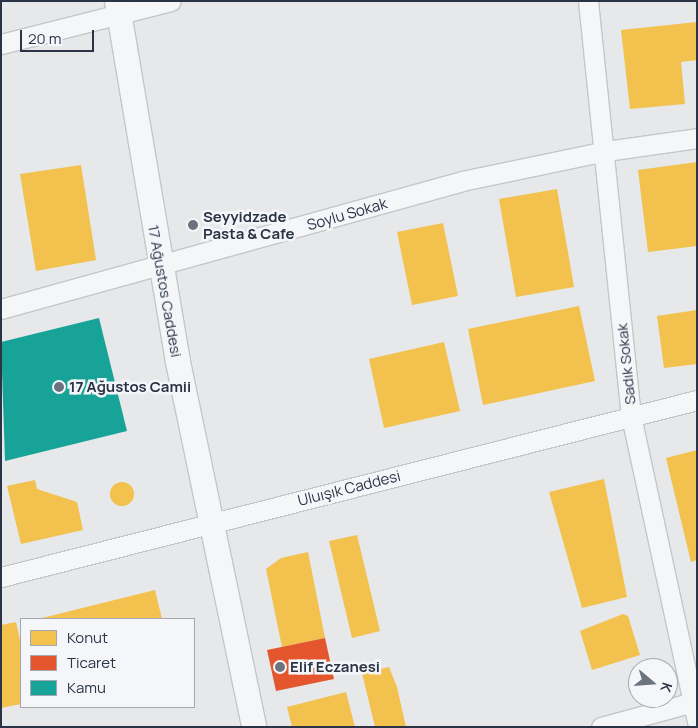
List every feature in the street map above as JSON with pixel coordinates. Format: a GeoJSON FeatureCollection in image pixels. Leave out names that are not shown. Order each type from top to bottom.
{"type":"FeatureCollection","features":[{"type":"Feature","properties":{"kind":"street"},"geometry":{"type":"LineString","coordinates":[[1,44],[118,8],[171,1]]}},
{"type":"Feature","properties":{"kind":"street","name":"Sadık Sokak"},"geometry":{"type":"LineString","coordinates":[[588,1],[606,151],[632,416],[697,722]]}},
{"type":"Feature","properties":{"kind":"street","name":"17 Ağustos Caddesi"},"geometry":{"type":"LineString","coordinates":[[118,8],[160,266],[210,524],[254,727]]}},
{"type":"Feature","properties":{"kind":"street","name":"Soylu Sokak"},"geometry":{"type":"LineString","coordinates":[[1,309],[462,181],[606,151],[697,138]]}},
{"type":"Feature","properties":{"kind":"street","name":"Uluışık Caddesi"},"geometry":{"type":"LineString","coordinates":[[1,577],[697,400]]}},
{"type":"Feature","properties":{"kind":"street"},"geometry":{"type":"LineString","coordinates":[[601,727],[694,702]]}},
{"type":"Feature","properties":{"kind":"building: Konut"},"geometry":{"type":"Polygon","coordinates":[[[697,22],[697,60],[681,62],[685,104],[630,109],[621,30],[697,22]]]}},
{"type":"Feature","properties":{"kind":"building: Konut"},"geometry":{"type":"Polygon","coordinates":[[[697,162],[697,246],[648,252],[638,170],[697,162]]]}},
{"type":"Feature","properties":{"kind":"building: Konut"},"geometry":{"type":"Polygon","coordinates":[[[81,165],[96,260],[36,271],[20,174],[81,165]]]}},
{"type":"Feature","properties":{"kind":"building: Konut"},"geometry":{"type":"Polygon","coordinates":[[[557,189],[574,287],[516,297],[499,199],[557,189]]]}},
{"type":"Feature","properties":{"kind":"building: Konut"},"geometry":{"type":"Polygon","coordinates":[[[443,223],[458,296],[412,305],[397,232],[443,223]]]}},
{"type":"Feature","properties":{"kind":"building: Konut"},"geometry":{"type":"Polygon","coordinates":[[[579,306],[595,381],[483,405],[468,329],[579,306]]]}},
{"type":"Feature","properties":{"kind":"building: Konut"},"geometry":{"type":"Polygon","coordinates":[[[697,310],[697,364],[664,368],[657,316],[697,310]]]}},
{"type":"Feature","properties":{"kind":"building: Konut"},"geometry":{"type":"Polygon","coordinates":[[[444,342],[460,411],[384,428],[369,359],[444,342]]]}},
{"type":"Feature","properties":{"kind":"building: Konut"},"geometry":{"type":"Polygon","coordinates":[[[697,450],[697,560],[691,562],[666,458],[697,450]]]}},
{"type":"Feature","properties":{"kind":"building: Konut"},"geometry":{"type":"Polygon","coordinates":[[[604,479],[627,597],[582,608],[549,492],[604,479]]]}},
{"type":"Feature","properties":{"kind":"building: Konut"},"geometry":{"type":"Polygon","coordinates":[[[35,480],[37,489],[77,502],[83,530],[21,544],[7,486],[35,480]]]}},
{"type":"Feature","properties":{"kind":"building: Konut"},"geometry":{"type":"Polygon","coordinates":[[[122,482],[131,485],[134,494],[131,503],[122,506],[113,503],[110,494],[113,485],[122,482]]]}},
{"type":"Feature","properties":{"kind":"building: Konut"},"geometry":{"type":"Polygon","coordinates":[[[357,535],[380,631],[352,638],[329,541],[357,535]]]}},
{"type":"Feature","properties":{"kind":"building: Konut"},"geometry":{"type":"Polygon","coordinates":[[[308,552],[325,638],[282,647],[266,569],[281,558],[308,552]]]}},
{"type":"Feature","properties":{"kind":"building: Konut"},"geometry":{"type":"Polygon","coordinates":[[[155,590],[162,618],[42,618],[155,590]]]}},
{"type":"Feature","properties":{"kind":"building: Konut"},"geometry":{"type":"Polygon","coordinates":[[[623,614],[628,616],[640,655],[592,670],[580,631],[623,614]]]}},
{"type":"Feature","properties":{"kind":"building: Konut"},"geometry":{"type":"Polygon","coordinates":[[[16,622],[20,640],[20,704],[1,708],[1,625],[16,622]]]}},
{"type":"Feature","properties":{"kind":"building: Konut"},"geometry":{"type":"Polygon","coordinates":[[[389,667],[397,687],[406,727],[375,727],[362,673],[389,667]]]}},
{"type":"Feature","properties":{"kind":"building: Konut"},"geometry":{"type":"Polygon","coordinates":[[[346,692],[355,727],[292,727],[287,707],[346,692]]]}},
{"type":"Feature","properties":{"kind":"building: Ticaret"},"geometry":{"type":"Polygon","coordinates":[[[325,638],[334,679],[276,691],[267,650],[325,638]]]}},
{"type":"Feature","properties":{"kind":"building: Kamu","name":"17 Ağustos Camii"},"geometry":{"type":"Polygon","coordinates":[[[99,318],[127,431],[5,461],[1,342],[99,318]]]}},
{"type":"Feature","properties":{"kind":"place","name":"Seyyidzade Pasta & Cafe"},"geometry":{"type":"Point","coordinates":[193,225]}},
{"type":"Feature","properties":{"kind":"place","name":"17 Ağustos Camii"},"geometry":{"type":"Point","coordinates":[59,387]}},
{"type":"Feature","properties":{"kind":"place","name":"Elif Eczanesi"},"geometry":{"type":"Point","coordinates":[280,667]}}]}
